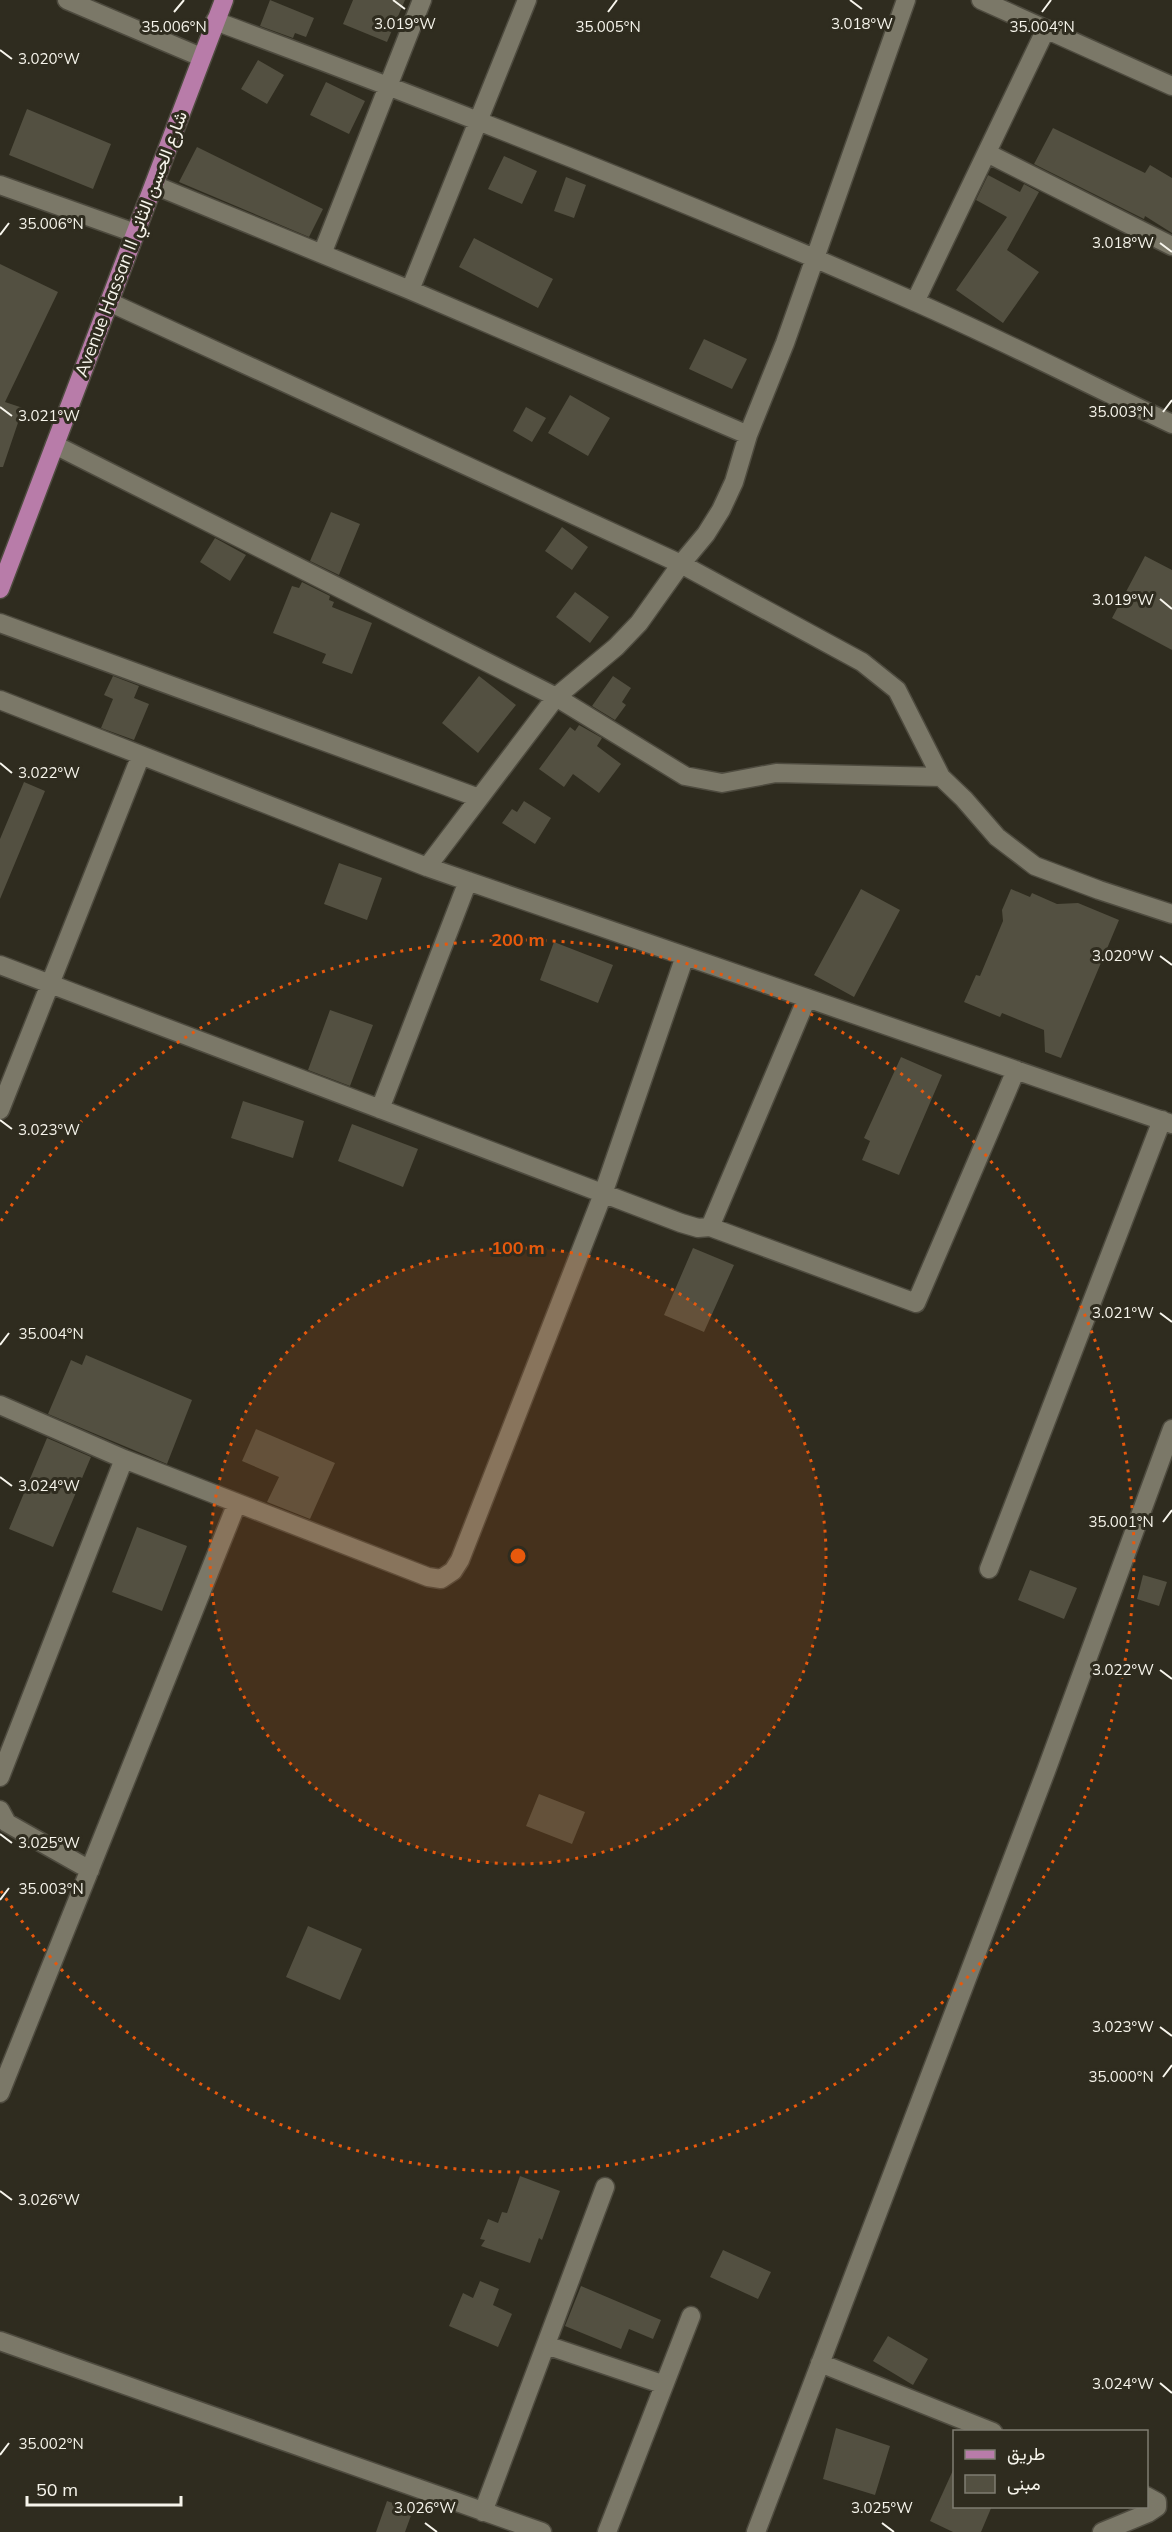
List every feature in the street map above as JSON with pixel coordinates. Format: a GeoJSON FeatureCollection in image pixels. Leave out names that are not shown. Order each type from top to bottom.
{"type":"FeatureCollection","features":[{"type":"Feature","properties":{"kind":"main road","name":"Avenue Hassan II شارع الحسن الثاني"},"geometry":{"type":"LineString","coordinates":[[0,589],[7,550],[55,445],[224,0]]}},
{"type":"Feature","properties":{"kind":"street"},"geometry":{"type":"LineString","coordinates":[[67,0],[201,57]]}},
{"type":"Feature","properties":{"kind":"street"},"geometry":{"type":"LineString","coordinates":[[322,254],[422,0]]}},
{"type":"Feature","properties":{"kind":"street"},"geometry":{"type":"LineString","coordinates":[[410,290],[527,0]]}},
{"type":"Feature","properties":{"kind":"street"},"geometry":{"type":"LineString","coordinates":[[427,867],[556,697],[616,647],[639,623],[681,564],[706,534],[721,510],[734,482],[748,435],[785,343],[906,0]]}},
{"type":"Feature","properties":{"kind":"street"},"geometry":{"type":"LineString","coordinates":[[981,0],[1172,86]]}},
{"type":"Feature","properties":{"kind":"street"},"geometry":{"type":"LineString","coordinates":[[215,21],[478,120],[814,259],[915,302],[1172,424]]}},
{"type":"Feature","properties":{"kind":"street"},"geometry":{"type":"LineString","coordinates":[[915,302],[1046,29]]}},
{"type":"Feature","properties":{"kind":"street"},"geometry":{"type":"LineString","coordinates":[[987,153],[1172,246]]}},
{"type":"Feature","properties":{"kind":"street"},"geometry":{"type":"LineString","coordinates":[[154,185],[410,290],[748,435]]}},
{"type":"Feature","properties":{"kind":"street"},"geometry":{"type":"LineString","coordinates":[[0,186],[135,233]]}},
{"type":"Feature","properties":{"kind":"street"},"geometry":{"type":"LineString","coordinates":[[110,302],[681,564],[862,662],[897,690],[941,777],[964,799],[997,837],[1035,866],[1172,914]]}},
{"type":"Feature","properties":{"kind":"street"},"geometry":{"type":"LineString","coordinates":[[55,445],[556,697],[686,776],[722,783],[776,773],[941,777]]}},
{"type":"Feature","properties":{"kind":"street"},"geometry":{"type":"LineString","coordinates":[[0,623],[478,798]]}},
{"type":"Feature","properties":{"kind":"street"},"geometry":{"type":"LineString","coordinates":[[0,700],[427,867],[1167,1122],[989,1569]]}},
{"type":"Feature","properties":{"kind":"street"},"geometry":{"type":"LineString","coordinates":[[0,1110],[141,755]]}},
{"type":"Feature","properties":{"kind":"street"},"geometry":{"type":"LineString","coordinates":[[380,1109],[468,881]]}},
{"type":"Feature","properties":{"kind":"street"},"geometry":{"type":"LineString","coordinates":[[0,1405],[237,1503],[428,1577],[441,1579],[453,1571],[460,1560],[603,1194],[685,956]]}},
{"type":"Feature","properties":{"kind":"street"},"geometry":{"type":"LineString","coordinates":[[0,965],[681,1223],[698,1228],[710,1227],[916,1303],[1016,1070]]}},
{"type":"Feature","properties":{"kind":"street"},"geometry":{"type":"LineString","coordinates":[[710,1227],[807,998]]}},
{"type":"Feature","properties":{"kind":"street"},"geometry":{"type":"LineString","coordinates":[[756,2532],[1042,1782],[1172,1430]]}},
{"type":"Feature","properties":{"kind":"street"},"geometry":{"type":"LineString","coordinates":[[0,1777],[124,1458]]}},
{"type":"Feature","properties":{"kind":"street"},"geometry":{"type":"LineString","coordinates":[[0,2093],[237,1503]]}},
{"type":"Feature","properties":{"kind":"street"},"geometry":{"type":"LineString","coordinates":[[0,1810],[7,1823],[90,1870]]}},
{"type":"Feature","properties":{"kind":"street"},"geometry":{"type":"LineString","coordinates":[[483,2512],[605,2187]]}},
{"type":"Feature","properties":{"kind":"street"},"geometry":{"type":"LineString","coordinates":[[607,2532],[662,2384],[691,2316]]}},
{"type":"Feature","properties":{"kind":"street"},"geometry":{"type":"LineString","coordinates":[[0,2341],[542,2532]]}},
{"type":"Feature","properties":{"kind":"street"},"geometry":{"type":"LineString","coordinates":[[546,2345],[662,2384]]}},
{"type":"Feature","properties":{"kind":"street"},"geometry":{"type":"LineString","coordinates":[[820,2363],[988,2430]]}},
{"type":"Feature","properties":{"kind":"street"},"geometry":{"type":"LineString","coordinates":[[1101,2532],[1148,2513],[1157,2507],[1157,2502],[1148,2497]]}},
{"type":"Feature","properties":{"kind":"building"},"geometry":{"type":"Polygon","coordinates":[[[270,0],[314,18],[306,37],[295,33],[293,38],[260,26],[270,0]]]}},
{"type":"Feature","properties":{"kind":"building"},"geometry":{"type":"Polygon","coordinates":[[[353,0],[405,0],[387,42],[343,24],[353,0]]]}},
{"type":"Feature","properties":{"kind":"building"},"geometry":{"type":"Polygon","coordinates":[[[258,60],[284,75],[267,104],[241,89],[258,60]]]}},
{"type":"Feature","properties":{"kind":"building"},"geometry":{"type":"Polygon","coordinates":[[[326,82],[365,101],[349,134],[310,115],[326,82]]]}},
{"type":"Feature","properties":{"kind":"building"},"geometry":{"type":"Polygon","coordinates":[[[27,109],[111,144],[93,189],[9,155],[27,109]]]}},
{"type":"Feature","properties":{"kind":"building"},"geometry":{"type":"Polygon","coordinates":[[[1053,128],[1145,173],[1150,165],[1172,178],[1172,233],[1145,216],[1144,219],[1034,164],[1053,128]]]}},
{"type":"Feature","properties":{"kind":"building"},"geometry":{"type":"Polygon","coordinates":[[[197,147],[323,209],[309,237],[179,182],[197,147]]]}},
{"type":"Feature","properties":{"kind":"building"},"geometry":{"type":"Polygon","coordinates":[[[504,156],[537,171],[522,204],[488,189],[504,156]]]}},
{"type":"Feature","properties":{"kind":"building"},"geometry":{"type":"Polygon","coordinates":[[[988,175],[1020,192],[1024,184],[1039,192],[1007,250],[1039,272],[1003,323],[956,290],[1007,217],[976,200],[988,175]]]}},
{"type":"Feature","properties":{"kind":"building"},"geometry":{"type":"Polygon","coordinates":[[[566,177],[586,185],[574,218],[554,211],[566,177]]]}},
{"type":"Feature","properties":{"kind":"building"},"geometry":{"type":"Polygon","coordinates":[[[474,238],[553,279],[538,308],[459,267],[474,238]]]}},
{"type":"Feature","properties":{"kind":"building"},"geometry":{"type":"Polygon","coordinates":[[[0,264],[58,292],[5,402],[23,408],[3,467],[0,467],[0,264]]]}},
{"type":"Feature","properties":{"kind":"building"},"geometry":{"type":"Polygon","coordinates":[[[704,339],[747,359],[732,389],[689,369],[704,339]]]}},
{"type":"Feature","properties":{"kind":"building"},"geometry":{"type":"Polygon","coordinates":[[[570,395],[610,418],[588,456],[548,433],[570,395]]]}},
{"type":"Feature","properties":{"kind":"building"},"geometry":{"type":"Polygon","coordinates":[[[526,407],[546,418],[532,442],[513,431],[526,407]]]}},
{"type":"Feature","properties":{"kind":"building"},"geometry":{"type":"Polygon","coordinates":[[[331,512],[360,524],[339,575],[310,561],[331,512]]]}},
{"type":"Feature","properties":{"kind":"building"},"geometry":{"type":"Polygon","coordinates":[[[562,527],[588,547],[572,570],[545,551],[562,527]]]}},
{"type":"Feature","properties":{"kind":"building"},"geometry":{"type":"Polygon","coordinates":[[[215,538],[246,555],[230,581],[200,562],[215,538]]]}},
{"type":"Feature","properties":{"kind":"building"},"geometry":{"type":"Polygon","coordinates":[[[1145,556],[1172,570],[1172,650],[1112,618],[1145,556]]]}},
{"type":"Feature","properties":{"kind":"building"},"geometry":{"type":"Polygon","coordinates":[[[302,582],[330,596],[329,600],[334,602],[332,607],[372,623],[352,674],[322,663],[326,654],[273,633],[292,586],[299,588],[302,582]]]}},
{"type":"Feature","properties":{"kind":"building"},"geometry":{"type":"Polygon","coordinates":[[[575,592],[609,617],[590,643],[556,617],[575,592]]]}},
{"type":"Feature","properties":{"kind":"building"},"geometry":{"type":"Polygon","coordinates":[[[113,676],[139,686],[134,698],[149,704],[134,740],[101,728],[113,699],[104,695],[113,676]]]}},
{"type":"Feature","properties":{"kind":"building"},"geometry":{"type":"Polygon","coordinates":[[[479,676],[516,705],[478,753],[442,723],[479,676]]]}},
{"type":"Feature","properties":{"kind":"building"},"geometry":{"type":"Polygon","coordinates":[[[613,676],[631,688],[622,702],[626,705],[615,720],[592,706],[613,676]]]}},
{"type":"Feature","properties":{"kind":"building"},"geometry":{"type":"Polygon","coordinates":[[[579,725],[602,738],[597,746],[621,764],[599,793],[573,774],[564,787],[539,769],[570,727],[575,731],[579,725]]]}},
{"type":"Feature","properties":{"kind":"building"},"geometry":{"type":"Polygon","coordinates":[[[24,782],[45,791],[0,899],[0,839],[24,782]]]}},
{"type":"Feature","properties":{"kind":"building"},"geometry":{"type":"Polygon","coordinates":[[[524,801],[551,818],[535,844],[502,823],[512,809],[517,812],[524,801]]]}},
{"type":"Feature","properties":{"kind":"building"},"geometry":{"type":"Polygon","coordinates":[[[339,863],[382,878],[367,920],[324,904],[339,863]]]}},
{"type":"Feature","properties":{"kind":"building"},"geometry":{"type":"Polygon","coordinates":[[[861,889],[900,910],[854,997],[814,975],[861,889]]]}},
{"type":"Feature","properties":{"kind":"building"},"geometry":{"type":"Polygon","coordinates":[[[1011,889],[1030,897],[1032,893],[1057,904],[1078,903],[1119,920],[1061,1058],[1045,1052],[1044,1030],[1002,1013],[1000,1017],[964,1002],[976,975],[980,976],[1003,921],[1002,910],[1011,889]]]}},
{"type":"Feature","properties":{"kind":"building"},"geometry":{"type":"Polygon","coordinates":[[[554,942],[613,965],[598,1003],[540,980],[554,942]]]}},
{"type":"Feature","properties":{"kind":"building"},"geometry":{"type":"Polygon","coordinates":[[[330,1010],[373,1025],[350,1086],[308,1070],[330,1010]]]}},
{"type":"Feature","properties":{"kind":"building"},"geometry":{"type":"Polygon","coordinates":[[[901,1057],[942,1075],[899,1175],[862,1160],[870,1141],[864,1138],[901,1057]]]}},
{"type":"Feature","properties":{"kind":"building"},"geometry":{"type":"Polygon","coordinates":[[[243,1101],[304,1121],[293,1158],[231,1138],[243,1101]]]}},
{"type":"Feature","properties":{"kind":"building"},"geometry":{"type":"Polygon","coordinates":[[[352,1124],[418,1149],[403,1187],[338,1161],[352,1124]]]}},
{"type":"Feature","properties":{"kind":"building"},"geometry":{"type":"Polygon","coordinates":[[[693,1248],[734,1265],[704,1332],[664,1315],[693,1248]]]}},
{"type":"Feature","properties":{"kind":"building"},"geometry":{"type":"Polygon","coordinates":[[[86,1355],[192,1400],[167,1464],[48,1414],[71,1360],[82,1365],[86,1355]]]}},
{"type":"Feature","properties":{"kind":"building"},"geometry":{"type":"Polygon","coordinates":[[[256,1429],[335,1463],[310,1519],[267,1502],[279,1477],[242,1461],[256,1429]]]}},
{"type":"Feature","properties":{"kind":"building"},"geometry":{"type":"Polygon","coordinates":[[[47,1438],[91,1457],[53,1547],[9,1529],[47,1438]]]}},
{"type":"Feature","properties":{"kind":"building"},"geometry":{"type":"Polygon","coordinates":[[[137,1527],[187,1546],[162,1611],[112,1592],[137,1527]]]}},
{"type":"Feature","properties":{"kind":"building"},"geometry":{"type":"Polygon","coordinates":[[[1030,1570],[1077,1588],[1064,1619],[1018,1600],[1030,1570]]]}},
{"type":"Feature","properties":{"kind":"building"},"geometry":{"type":"Polygon","coordinates":[[[1143,1575],[1167,1582],[1159,1606],[1137,1599],[1143,1575]]]}},
{"type":"Feature","properties":{"kind":"building"},"geometry":{"type":"Polygon","coordinates":[[[539,1794],[585,1812],[572,1844],[526,1826],[539,1794]]]}},
{"type":"Feature","properties":{"kind":"building"},"geometry":{"type":"Polygon","coordinates":[[[308,1926],[362,1949],[340,2000],[286,1977],[308,1926]]]}},
{"type":"Feature","properties":{"kind":"building"},"geometry":{"type":"Polygon","coordinates":[[[520,2176],[560,2191],[542,2240],[539,2238],[530,2263],[481,2246],[485,2240],[480,2239],[488,2219],[498,2223],[502,2212],[507,2213],[520,2176]]]}},
{"type":"Feature","properties":{"kind":"building"},"geometry":{"type":"Polygon","coordinates":[[[723,2250],[771,2272],[758,2299],[710,2277],[723,2250]]]}},
{"type":"Feature","properties":{"kind":"building"},"geometry":{"type":"Polygon","coordinates":[[[480,2281],[499,2289],[493,2305],[512,2314],[498,2347],[449,2326],[463,2293],[473,2298],[480,2281]]]}},
{"type":"Feature","properties":{"kind":"building"},"geometry":{"type":"Polygon","coordinates":[[[581,2286],[661,2320],[653,2339],[629,2329],[621,2349],[565,2326],[581,2286]]]}},
{"type":"Feature","properties":{"kind":"building"},"geometry":{"type":"Polygon","coordinates":[[[888,2336],[928,2359],[913,2385],[873,2361],[888,2336]]]}},
{"type":"Feature","properties":{"kind":"building"},"geometry":{"type":"Polygon","coordinates":[[[836,2428],[890,2446],[875,2495],[823,2479],[836,2428]]]}},
{"type":"Feature","properties":{"kind":"building"},"geometry":{"type":"Polygon","coordinates":[[[953,2470],[953,2508],[991,2508],[981,2532],[953,2532],[930,2521],[953,2470]]]}},
{"type":"Feature","properties":{"kind":"building"},"geometry":{"type":"Polygon","coordinates":[[[387,2501],[413,2510],[405,2532],[376,2532],[387,2501]]]}}]}
